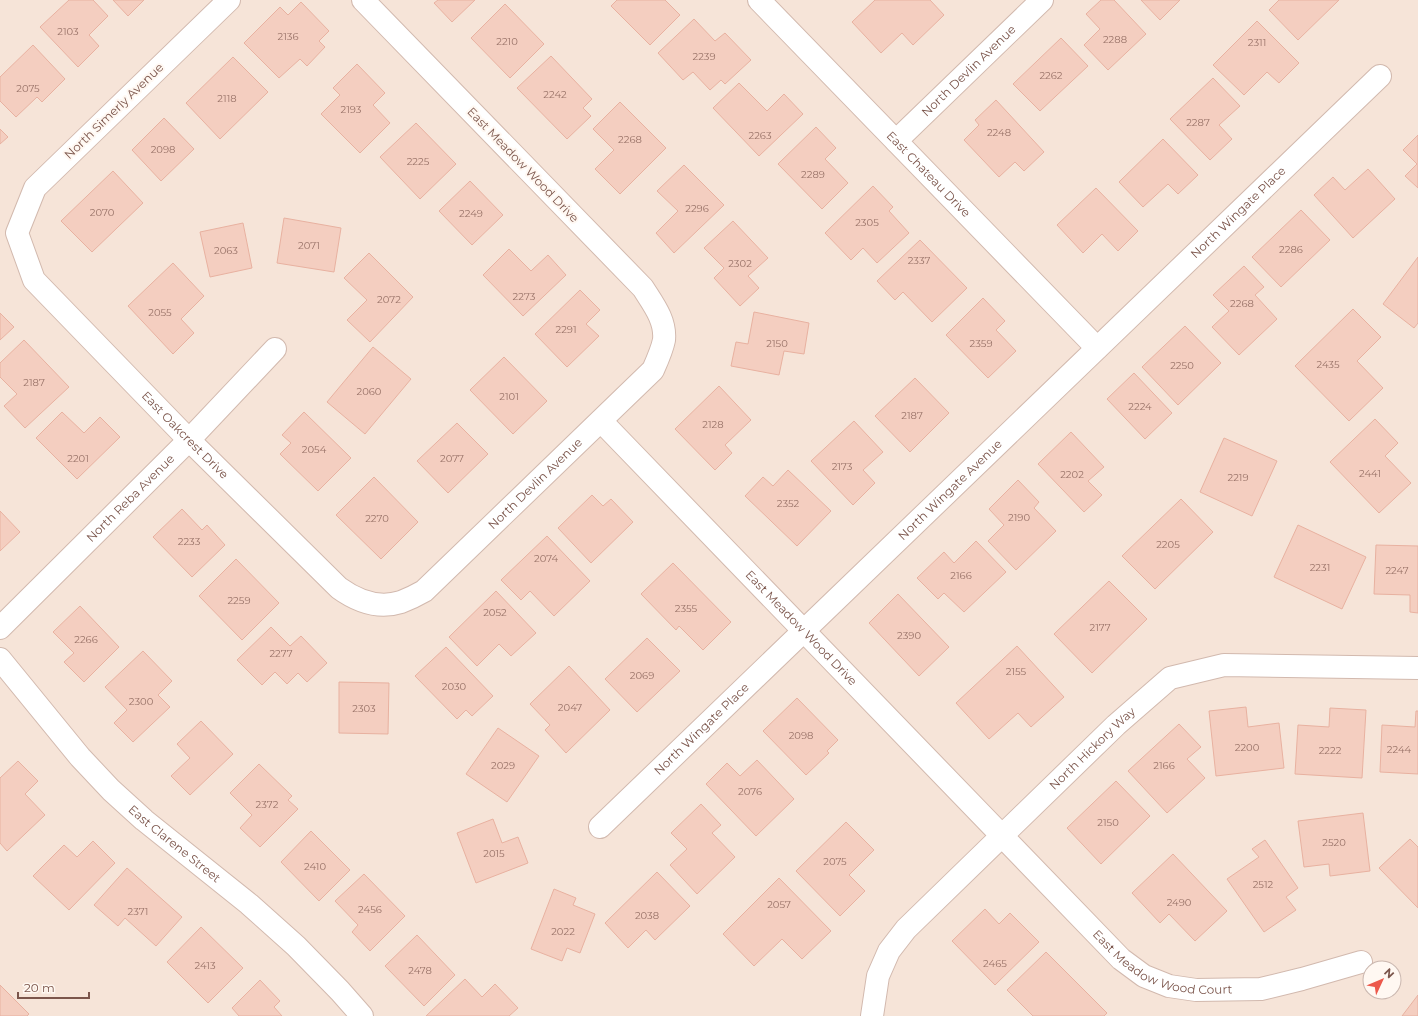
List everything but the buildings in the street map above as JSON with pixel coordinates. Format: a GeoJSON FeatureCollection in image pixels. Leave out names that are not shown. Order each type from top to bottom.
{"type":"FeatureCollection","features":[{"type":"Feature","properties":{"kind":"street","name":"North Simerly Avenue"},"geometry":{"type":"LineString","coordinates":[[17,233],[35,188],[229,0]]}},
{"type":"Feature","properties":{"kind":"street","name":"East Meadow Wood Drive"},"geometry":{"type":"LineString","coordinates":[[363,0],[643,288],[658,312],[663,326],[664,340]]}},
{"type":"Feature","properties":{"kind":"street","name":"East Chateau Drive"},"geometry":{"type":"LineString","coordinates":[[759,0],[1097,348]]}},
{"type":"Feature","properties":{"kind":"street","name":"North Devlin Avenue"},"geometry":{"type":"LineString","coordinates":[[896,141],[1042,0]]}},
{"type":"Feature","properties":{"kind":"street","name":"North Wingate Place"},"geometry":{"type":"LineString","coordinates":[[1097,348],[1380,76]]}},
{"type":"Feature","properties":{"kind":"street","name":"East Oakcrest Drive"},"geometry":{"type":"LineString","coordinates":[[17,233],[34,280],[189,440],[339,588],[361,601],[385,605]]}},
{"type":"Feature","properties":{"kind":"street","name":"North Devlin Avenue"},"geometry":{"type":"LineString","coordinates":[[385,605],[401,602],[424,592],[653,370],[664,340]]}},
{"type":"Feature","properties":{"kind":"street","name":"North Wingate Avenue"},"geometry":{"type":"LineString","coordinates":[[804,631],[1097,348]]}},
{"type":"Feature","properties":{"kind":"street","name":"North Reba Avenue"},"geometry":{"type":"LineString","coordinates":[[0,628],[189,440],[275,349]]}},
{"type":"Feature","properties":{"kind":"street","name":"East Meadow Wood Drive"},"geometry":{"type":"LineString","coordinates":[[601,420],[1002,836]]}},
{"type":"Feature","properties":{"kind":"street","name":"North Wingate Place"},"geometry":{"type":"LineString","coordinates":[[600,827],[804,631]]}},
{"type":"Feature","properties":{"kind":"street","name":"East Clarene Street"},"geometry":{"type":"LineString","coordinates":[[0,659],[80,757],[111,790],[144,820],[249,904],[296,946],[362,1016]]}},
{"type":"Feature","properties":{"kind":"street","name":"North Hickory Way"},"geometry":{"type":"LineString","coordinates":[[872,1016],[878,976],[889,951],[906,929],[1116,725],[1170,678],[1224,665],[1418,668]]}},
{"type":"Feature","properties":{"kind":"street","name":"East Meadow Wood Court"},"geometry":{"type":"LineString","coordinates":[[1002,836],[1122,959],[1144,976],[1170,986],[1196,990],[1260,989],[1361,962]]}},
{"type":"Feature","properties":{"kind":"shaded area"},"geometry":{"type":"Polygon","coordinates":[[[0,0],[1418,0],[1418,1016],[0,1016],[0,0]]]}}]}
